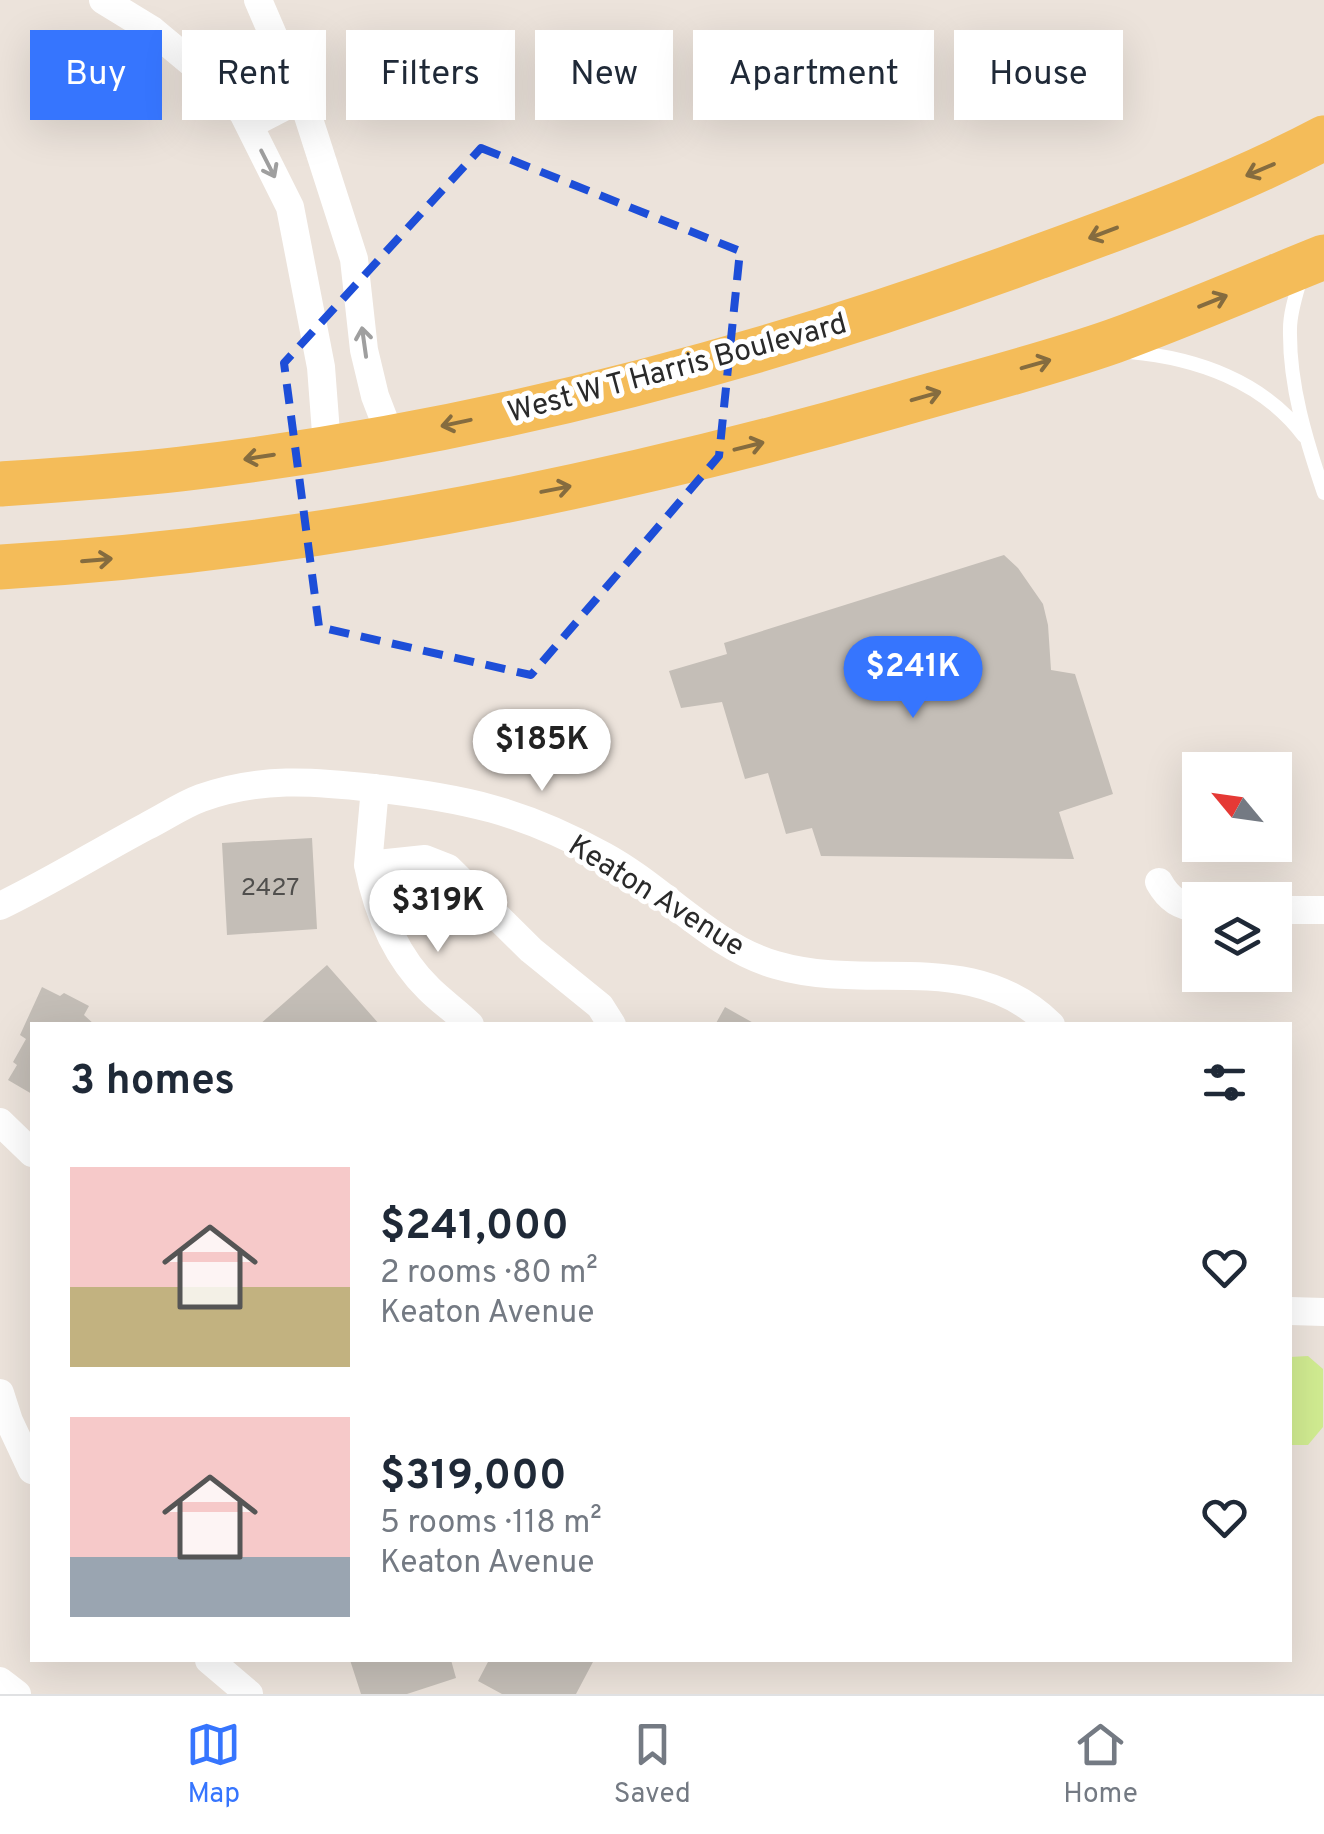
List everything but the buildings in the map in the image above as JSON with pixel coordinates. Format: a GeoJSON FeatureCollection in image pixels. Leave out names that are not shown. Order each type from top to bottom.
{"type":"FeatureCollection","features":[{"type":"Feature","properties":{"kind":"main road","name":"West W T Harris Boulevard"},"geometry":{"type":"LineString","coordinates":[[0,484],[181,469],[390,436],[561,400],[792,340],[910,304],[1223,186],[1324,138]]}},
{"type":"Feature","properties":{"kind":"main road"},"geometry":{"type":"LineString","coordinates":[[0,567],[240,544],[358,526],[577,485],[780,438],[1089,348],[1314,260]]}},
{"type":"Feature","properties":{"kind":"street"},"geometry":{"type":"LineString","coordinates":[[103,0],[152,30],[206,74],[243,113],[290,207],[321,367],[327,446]]}},
{"type":"Feature","properties":{"kind":"street"},"geometry":{"type":"LineString","coordinates":[[258,0],[272,30]]}},
{"type":"Feature","properties":{"kind":"street"},"geometry":{"type":"LineString","coordinates":[[249,125],[259,120]]}},
{"type":"Feature","properties":{"kind":"street"},"geometry":{"type":"LineString","coordinates":[[309,120],[354,259],[364,350],[390,436]]}},
{"type":"Feature","properties":{"kind":"street","name":"Keaton Avenue"},"geometry":{"type":"LineString","coordinates":[[0,906],[197,800],[273,781],[310,780],[442,795],[484,804],[567,836],[609,858],[721,939],[776,966],[822,974],[968,979],[1018,999],[1047,1022]]}},
{"type":"Feature","properties":{"kind":"street"},"geometry":{"type":"LineString","coordinates":[[374,788],[368,865],[376,904],[399,950],[427,988],[467,1022]]}},
{"type":"Feature","properties":{"kind":"street"},"geometry":{"type":"LineString","coordinates":[[368,865],[425,859],[448,868],[531,950],[600,1006],[610,1022]]}},
{"type":"Feature","properties":{"kind":"street"},"geometry":{"type":"LineString","coordinates":[[1160,882],[1166,895],[1182,905]]}},
{"type":"Feature","properties":{"kind":"street"},"geometry":{"type":"LineString","coordinates":[[1292,910],[1324,910]]}},
{"type":"Feature","properties":{"kind":"street"},"geometry":{"type":"LineString","coordinates":[[0,1122],[30,1150]]}},
{"type":"Feature","properties":{"kind":"street"},"geometry":{"type":"LineString","coordinates":[[1292,1312],[1324,1312]]}},
{"type":"Feature","properties":{"kind":"street"},"geometry":{"type":"LineString","coordinates":[[0,1393],[30,1466]]}},
{"type":"Feature","properties":{"kind":"street"},"geometry":{"type":"LineString","coordinates":[[211,1662],[249,1694]]}},
{"type":"Feature","properties":{"kind":"street"},"geometry":{"type":"LineString","coordinates":[[0,1681],[16,1694]]}},
{"type":"Feature","properties":{"kind":"lane"},"geometry":{"type":"LineString","coordinates":[[1314,260],[1289,326],[1304,436],[1324,493]]}},
{"type":"Feature","properties":{"kind":"lane"},"geometry":{"type":"LineString","coordinates":[[1089,348],[1158,355],[1226,374],[1290,417],[1304,436]]}},
{"type":"Feature","properties":{"kind":"highlighted area"},"geometry":{"type":"Polygon","coordinates":[[[481,148],[740,251],[719,456],[531,675],[319,627],[284,363],[481,148]]]}},
{"type":"Feature","properties":{"kind":"green space"},"geometry":{"type":"Polygon","coordinates":[[[1308,1356],[1323,1369],[1323,1427],[1308,1445],[1292,1445],[1292,1357],[1308,1356]]]}}]}
